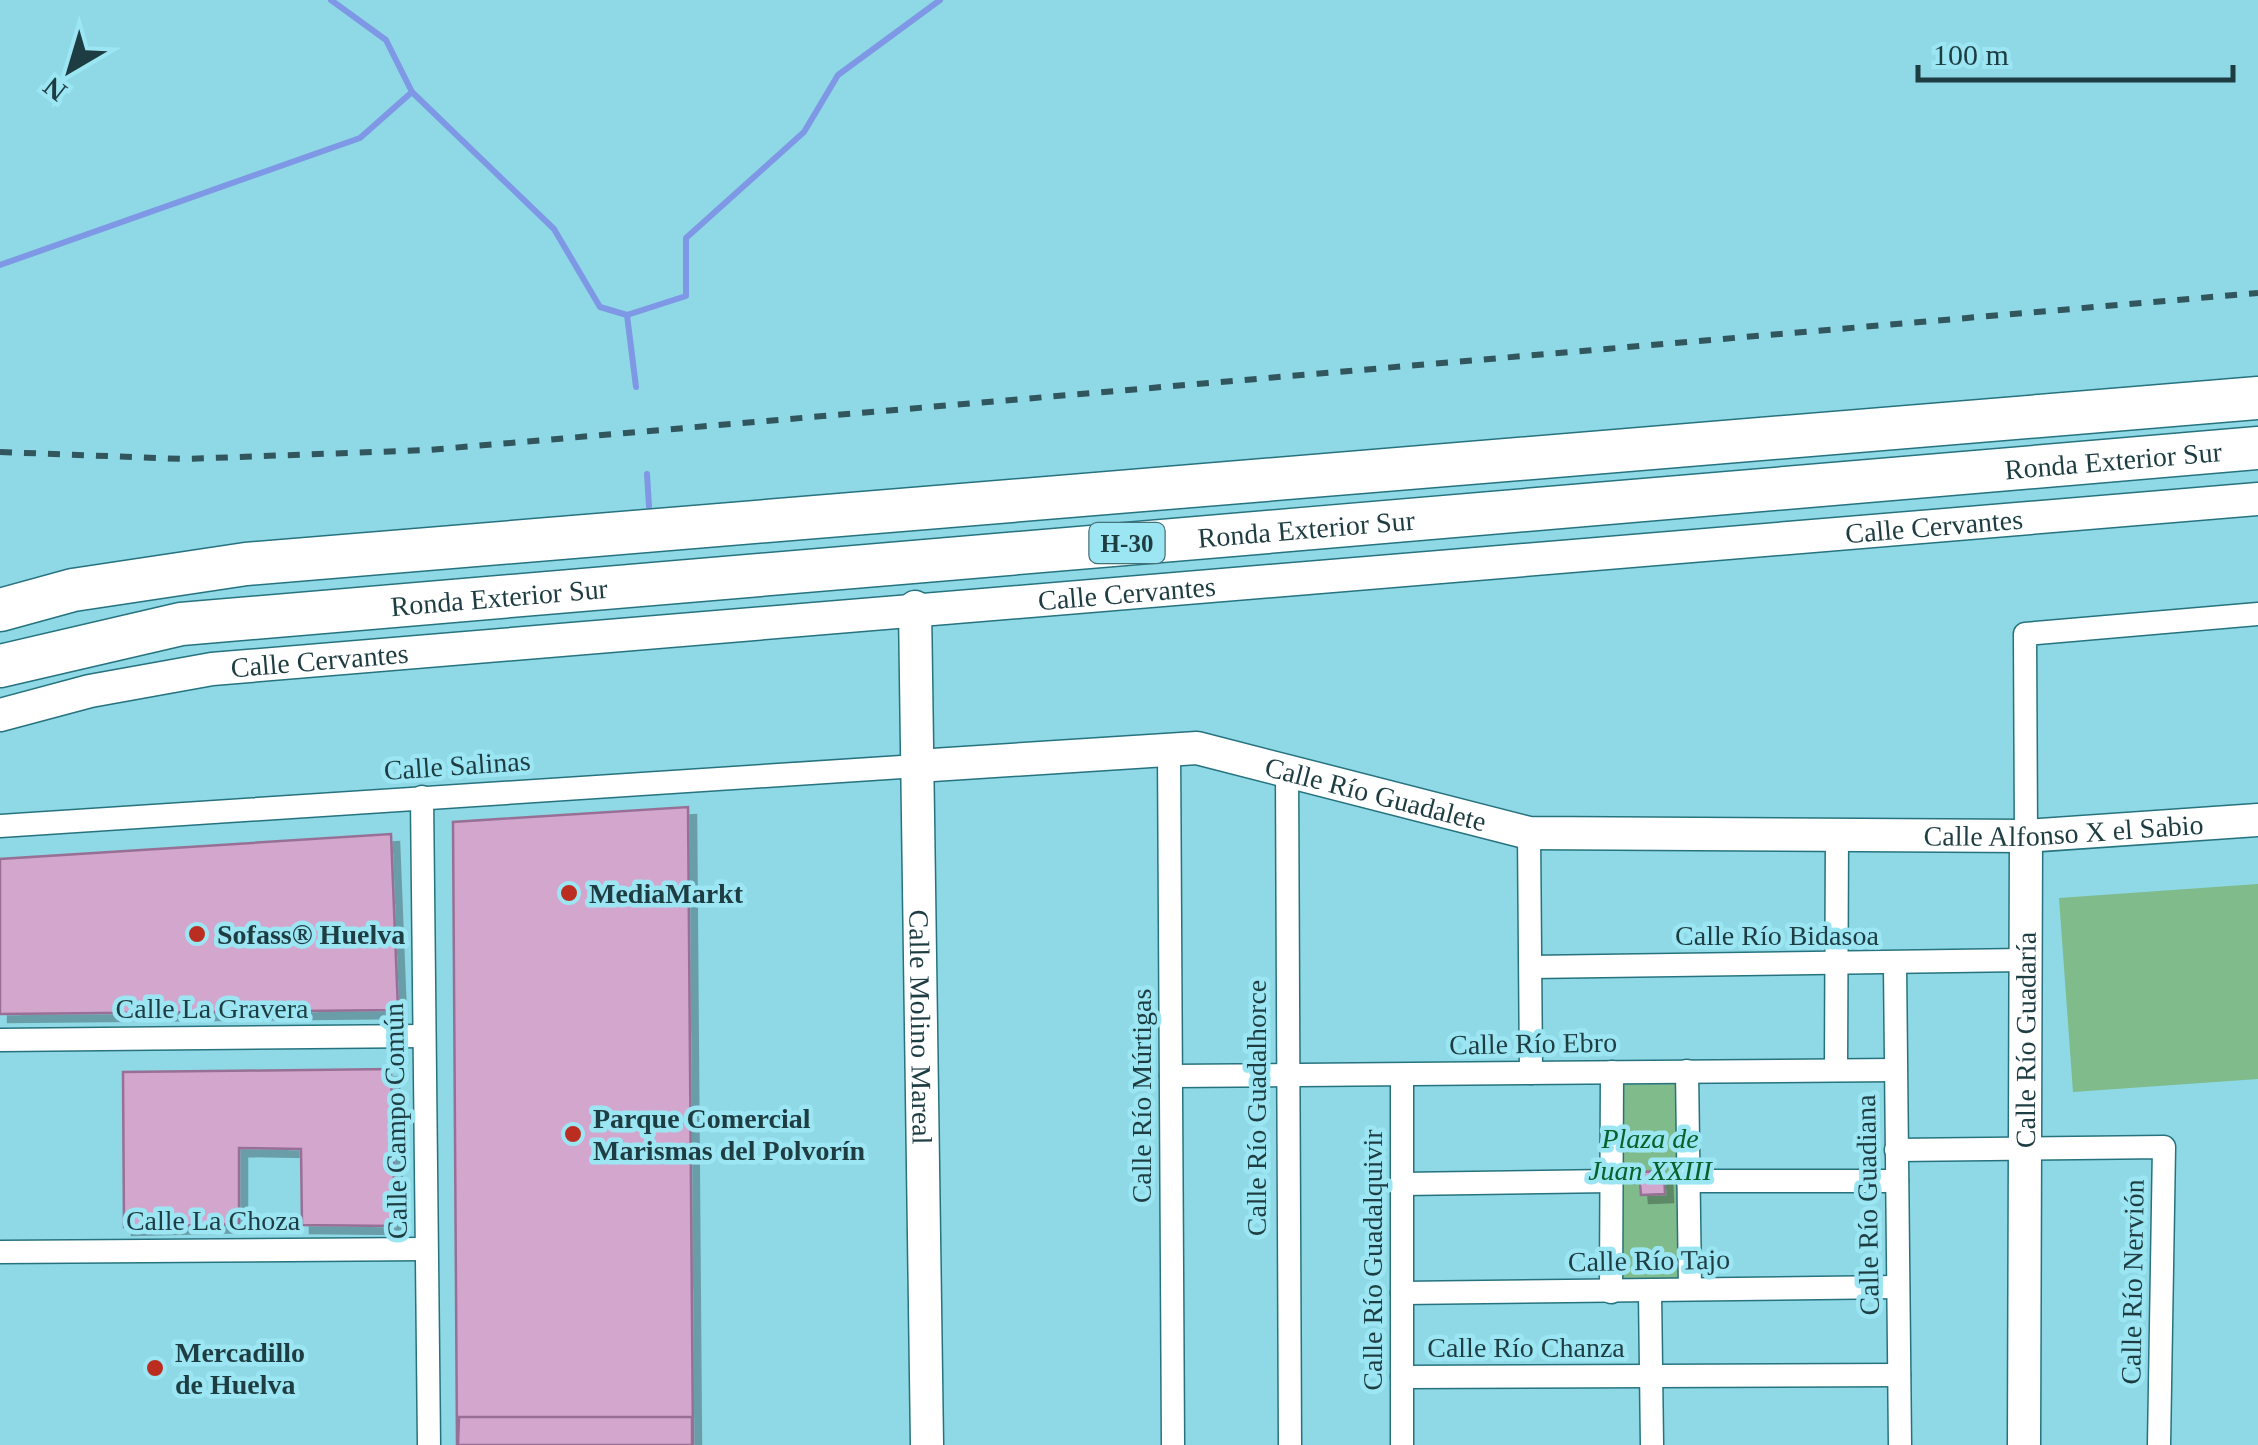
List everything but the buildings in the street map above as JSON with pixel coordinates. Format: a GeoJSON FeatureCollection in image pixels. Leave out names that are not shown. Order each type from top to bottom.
{"type":"FeatureCollection","features":[{"type":"Feature","properties":{"kind":"highway","name":"Ronda Exterior Sur"},"geometry":{"type":"LineString","coordinates":[[0,610],[74,590],[266,562],[2258,398]]}},
{"type":"Feature","properties":{"kind":"highway","name":"Ronda Exterior Sur"},"geometry":{"type":"LineString","coordinates":[[0,666],[181,624],[2258,448]]}},
{"type":"Feature","properties":{"kind":"highway"},"geometry":{"type":"LineString","coordinates":[[0,590],[74,590]]}},
{"type":"Feature","properties":{"kind":"street","name":"Calle Cervantes"},"geometry":{"type":"LineString","coordinates":[[0,715],[90,691],[212,668],[2258,498]]}},
{"type":"Feature","properties":{"kind":"street","name":"Calle Molino Mareal"},"geometry":{"type":"LineString","coordinates":[[915,608],[927,1445]]}},
{"type":"Feature","properties":{"kind":"street","name":"Calle Río Guadaría"},"geometry":{"type":"LineString","coordinates":[[2024,1445],[2025,634],[2258,614]]}},
{"type":"Feature","properties":{"kind":"street","name":"Calle Río Múrtigas"},"geometry":{"type":"LineString","coordinates":[[1169,748],[1173,1445]]}},
{"type":"Feature","properties":{"kind":"street","name":"Calle Río Guadalete"},"geometry":{"type":"LineString","coordinates":[[918,766],[1197,748],[1530,833],[1852,832]]}},
{"type":"Feature","properties":{"kind":"street","name":"Calle Salinas"},"geometry":{"type":"LineString","coordinates":[[0,826],[918,766]]}},
{"type":"Feature","properties":{"kind":"street","name":"Calle Río Guadalhorce"},"geometry":{"type":"LineString","coordinates":[[1286,772],[1290,1445]]}},
{"type":"Feature","properties":{"kind":"street","name":"Calle Campo Común"},"geometry":{"type":"LineString","coordinates":[[422,797],[429,1445]]}},
{"type":"Feature","properties":{"kind":"street","name":"Calle Alfonso X el Sabio"},"geometry":{"type":"LineString","coordinates":[[1852,832],[2026,836],[2258,820]]}},
{"type":"Feature","properties":{"kind":"street"},"geometry":{"type":"LineString","coordinates":[[1836,1069],[1837,963],[1852,832]]}},
{"type":"Feature","properties":{"kind":"street"},"geometry":{"type":"LineString","coordinates":[[1530,833],[1531,1073]]}},
{"type":"Feature","properties":{"kind":"street","name":"Calle Río Bidasoa"},"geometry":{"type":"LineString","coordinates":[[1531,967],[1894,965],[2023,960]]}},
{"type":"Feature","properties":{"kind":"street","name":"Calle Río Guadiana"},"geometry":{"type":"LineString","coordinates":[[1894,965],[1900,1445]]}},
{"type":"Feature","properties":{"kind":"street","name":"Calle La Gravera"},"geometry":{"type":"LineString","coordinates":[[0,1040],[424,1036]]}},
{"type":"Feature","properties":{"kind":"street","name":"Calle Río Ebro"},"geometry":{"type":"LineString","coordinates":[[1170,1076],[1895,1070]]}},
{"type":"Feature","properties":{"kind":"street"},"geometry":{"type":"LineString","coordinates":[[1686,1071],[1690,1288]]}},
{"type":"Feature","properties":{"kind":"street"},"geometry":{"type":"LineString","coordinates":[[1611,1292],[1612,1072]]}},
{"type":"Feature","properties":{"kind":"street","name":"Calle Río Guadalquivir"},"geometry":{"type":"LineString","coordinates":[[1402,1075],[1402,1445]]}},
{"type":"Feature","properties":{"kind":"street","name":"Calle Río Nervión"},"geometry":{"type":"LineString","coordinates":[[1896,1150],[2164,1147],[2159,1445]]}},
{"type":"Feature","properties":{"kind":"street"},"geometry":{"type":"LineString","coordinates":[[1688,1182],[1897,1180]]}},
{"type":"Feature","properties":{"kind":"street"},"geometry":{"type":"LineString","coordinates":[[1402,1184],[1611,1181]]}},
{"type":"Feature","properties":{"kind":"street","name":"Calle La Choza"},"geometry":{"type":"LineString","coordinates":[[0,1252],[426,1249]]}},
{"type":"Feature","properties":{"kind":"street","name":"Calle Río Tajo"},"geometry":{"type":"LineString","coordinates":[[1402,1293],[1898,1287]]}},
{"type":"Feature","properties":{"kind":"street"},"geometry":{"type":"LineString","coordinates":[[1650,1292],[1652,1445]]}},
{"type":"Feature","properties":{"kind":"street","name":"Calle Río Chanza"},"geometry":{"type":"LineString","coordinates":[[1402,1377],[1899,1375]]}},
{"type":"Feature","properties":{"kind":"green space"},"geometry":{"type":"Polygon","coordinates":[[[2258,884],[2258,1079],[2073,1092],[2059,898],[2258,884]]]}},
{"type":"Feature","properties":{"kind":"green space","name":"Plaza de Juan XXIII"},"geometry":{"type":"Polygon","coordinates":[[[1620,1077],[1678,1078],[1679,1278],[1623,1278],[1620,1077]]]}},
{"type":"Feature","properties":{"kind":"waterway"},"geometry":{"type":"LineString","coordinates":[[331,0],[386,40],[412,92],[554,229],[600,307],[627,315],[686,296],[686,238],[804,132],[838,75],[940,0]]}},
{"type":"Feature","properties":{"kind":"waterway"},"geometry":{"type":"LineString","coordinates":[[0,265],[360,138],[412,92]]}},
{"type":"Feature","properties":{"kind":"waterway"},"geometry":{"type":"LineString","coordinates":[[627,315],[636,387]]}},
{"type":"Feature","properties":{"kind":"waterway"},"geometry":{"type":"LineString","coordinates":[[647,474],[649,506]]}},
{"type":"Feature","properties":{"kind":"railway"},"geometry":{"type":"LineString","coordinates":[[0,452],[184,459],[428,450],[2258,293]]}},
{"type":"Feature","properties":{"kind":"place","name":"MediaMarkt"},"geometry":{"type":"Point","coordinates":[569,893]}},
{"type":"Feature","properties":{"kind":"place","name":"Sofass® Huelva"},"geometry":{"type":"Point","coordinates":[197,934]}},
{"type":"Feature","properties":{"kind":"place","name":"Parque Comercial Marismas del Polvorín"},"geometry":{"type":"Point","coordinates":[573,1134]}},
{"type":"Feature","properties":{"kind":"place","name":"Mercadillo de Huelva"},"geometry":{"type":"Point","coordinates":[155,1368]}}]}
